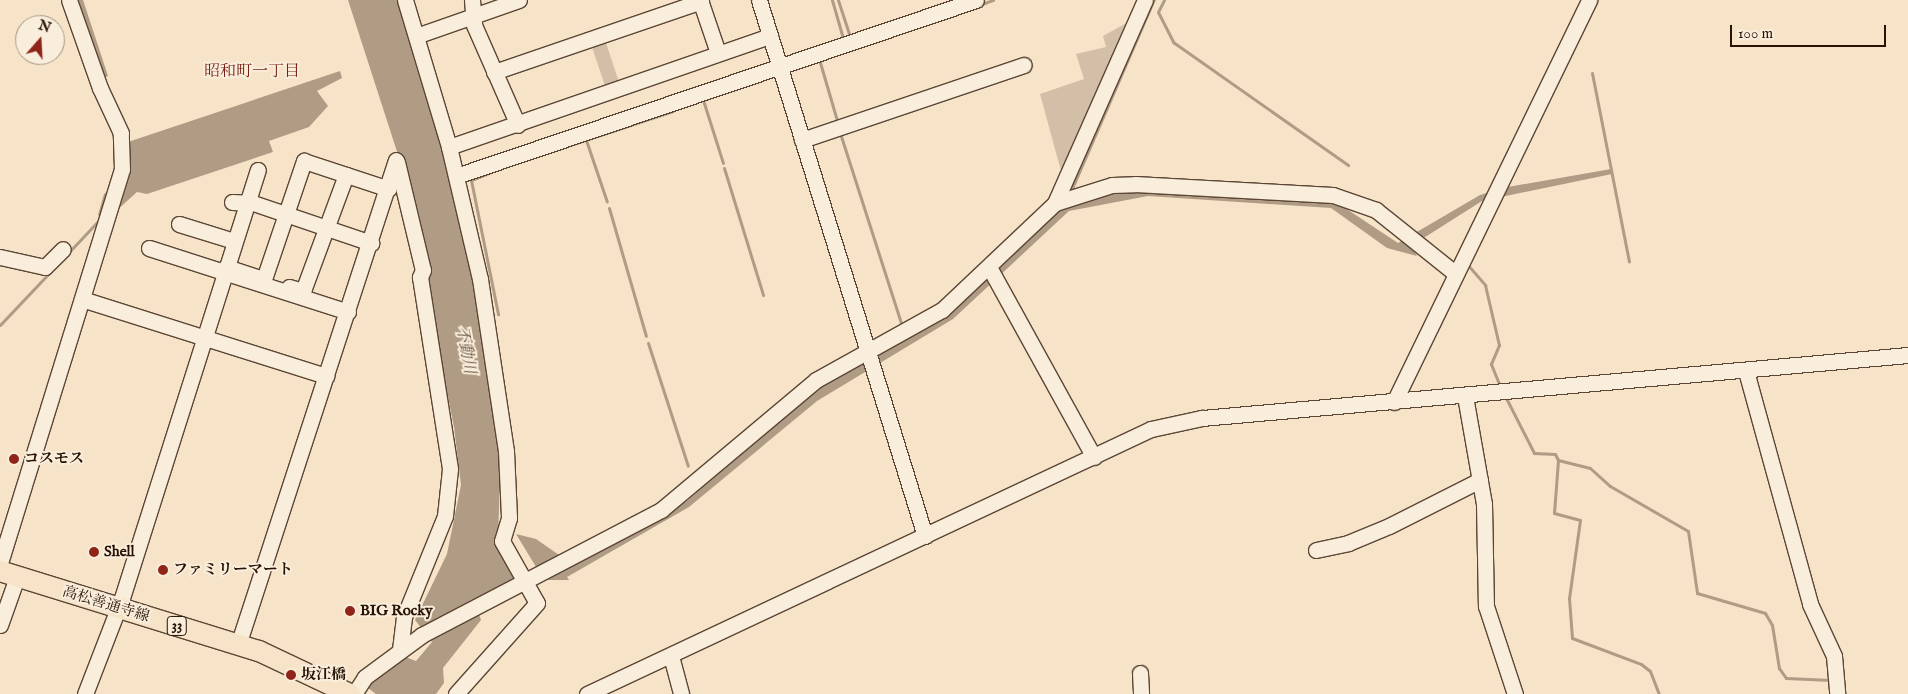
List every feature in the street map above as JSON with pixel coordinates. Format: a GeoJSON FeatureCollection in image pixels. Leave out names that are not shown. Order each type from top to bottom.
{"type":"FeatureCollection","features":[{"type":"Feature","properties":{"kind":"main road","name":"高松善通寺線"},"geometry":{"type":"LineString","coordinates":[[8,574],[293,665],[350,694]]}},
{"type":"Feature","properties":{"kind":"street"},"geometry":{"type":"LineString","coordinates":[[0,563],[85,300],[119,185],[121,133],[100,88],[69,0]]}},
{"type":"Feature","properties":{"kind":"street"},"geometry":{"type":"LineString","coordinates":[[405,0],[449,147],[480,280],[506,451],[508,518],[502,541],[530,582],[537,603],[456,694]]}},
{"type":"Feature","properties":{"kind":"street"},"geometry":{"type":"LineString","coordinates":[[416,36],[473,8],[519,0]]}},
{"type":"Feature","properties":{"kind":"street"},"geometry":{"type":"LineString","coordinates":[[494,72],[700,0],[718,53]]}},
{"type":"Feature","properties":{"kind":"street"},"geometry":{"type":"LineString","coordinates":[[759,0],[869,361],[925,536]]}},
{"type":"Feature","properties":{"kind":"street"},"geometry":{"type":"LineString","coordinates":[[456,176],[780,68],[976,0]]}},
{"type":"Feature","properties":{"kind":"street"},"geometry":{"type":"LineString","coordinates":[[354,694],[365,677],[422,635],[530,582],[682,496],[791,398],[869,361],[994,272],[1062,201],[1145,0]]}},
{"type":"Feature","properties":{"kind":"street"},"geometry":{"type":"LineString","coordinates":[[1394,402],[1589,0]]}},
{"type":"Feature","properties":{"kind":"street"},"geometry":{"type":"LineString","coordinates":[[473,8],[494,72],[518,125]]}},
{"type":"Feature","properties":{"kind":"street"},"geometry":{"type":"LineString","coordinates":[[449,147],[518,125],[770,36]]}},
{"type":"Feature","properties":{"kind":"street"},"geometry":{"type":"LineString","coordinates":[[802,140],[1024,65]]}},
{"type":"Feature","properties":{"kind":"street"},"geometry":{"type":"LineString","coordinates":[[238,646],[389,189],[396,160],[423,270],[420,277],[450,469],[445,516],[404,617],[400,650]]}},
{"type":"Feature","properties":{"kind":"street"},"geometry":{"type":"LineString","coordinates":[[264,279],[304,161],[389,189]]}},
{"type":"Feature","properties":{"kind":"street"},"geometry":{"type":"LineString","coordinates":[[85,694],[118,608],[225,270],[234,241],[239,203],[258,170]]}},
{"type":"Feature","properties":{"kind":"street"},"geometry":{"type":"LineString","coordinates":[[225,270],[303,291],[346,175]]}},
{"type":"Feature","properties":{"kind":"street"},"geometry":{"type":"LineString","coordinates":[[1062,201],[1136,184],[1333,195],[1376,210],[1456,274]]}},
{"type":"Feature","properties":{"kind":"street"},"geometry":{"type":"LineString","coordinates":[[239,203],[286,214],[371,242]]}},
{"type":"Feature","properties":{"kind":"street"},"geometry":{"type":"LineString","coordinates":[[179,224],[234,241]]}},
{"type":"Feature","properties":{"kind":"street"},"geometry":{"type":"LineString","coordinates":[[149,248],[225,270],[348,312]]}},
{"type":"Feature","properties":{"kind":"street"},"geometry":{"type":"LineString","coordinates":[[0,257],[45,267],[63,249]]}},
{"type":"Feature","properties":{"kind":"street"},"geometry":{"type":"LineString","coordinates":[[994,272],[1040,366],[1094,457]]}},
{"type":"Feature","properties":{"kind":"street"},"geometry":{"type":"LineString","coordinates":[[85,300],[326,376]]}},
{"type":"Feature","properties":{"kind":"street"},"geometry":{"type":"LineString","coordinates":[[587,694],[1151,429],[1202,418],[1746,371],[1908,355]]}},
{"type":"Feature","properties":{"kind":"street"},"geometry":{"type":"LineString","coordinates":[[1746,371],[1810,604],[1834,656],[1837,694]]}},
{"type":"Feature","properties":{"kind":"street"},"geometry":{"type":"LineString","coordinates":[[1465,396],[1480,480],[1486,606],[1515,694]]}},
{"type":"Feature","properties":{"kind":"street"},"geometry":{"type":"LineString","coordinates":[[1316,550],[1348,543],[1389,526],[1480,480]]}},
{"type":"Feature","properties":{"kind":"street"},"geometry":{"type":"LineString","coordinates":[[0,625],[8,574]]}},
{"type":"Feature","properties":{"kind":"street"},"geometry":{"type":"LineString","coordinates":[[671,656],[680,694]]}},
{"type":"Feature","properties":{"kind":"street"},"geometry":{"type":"LineString","coordinates":[[1140,673],[1141,694]]}},
{"type":"Feature","properties":{"kind":"shaded area"},"geometry":{"type":"Polygon","coordinates":[[[1130,21],[1061,171],[1040,94],[1084,79],[1076,54],[1106,47],[1103,36],[1130,21]]]}},
{"type":"Feature","properties":{"kind":"shaded area"},"geometry":{"type":"Polygon","coordinates":[[[605,40],[620,85],[606,89],[591,44],[605,40]]]}},
{"type":"Feature","properties":{"kind":"water"},"geometry":{"type":"Polygon","coordinates":[[[75,0],[83,0],[108,76],[102,79],[75,0]]]}},
{"type":"Feature","properties":{"kind":"water","name":"不動川"},"geometry":{"type":"Polygon","coordinates":[[[348,0],[399,0],[468,243],[501,448],[498,539],[516,583],[475,603],[481,620],[443,668],[444,683],[436,694],[376,694],[368,688],[375,675],[403,656],[416,661],[432,642],[415,620],[447,554],[461,485],[454,427],[401,164],[348,0]]]}},
{"type":"Feature","properties":{"kind":"water"},"geometry":{"type":"Polygon","coordinates":[[[1148,0],[1156,0],[1068,203],[1129,188],[1336,202],[1398,243],[1480,195],[1502,188],[1611,169],[1612,174],[1482,201],[1411,246],[1417,256],[1387,248],[1331,208],[1148,196],[1069,211],[953,319],[817,401],[689,507],[567,577],[569,580],[544,580],[516,534],[536,539],[572,564],[687,501],[807,396],[950,311],[1055,211],[1148,0]]]}},
{"type":"Feature","properties":{"kind":"water"},"geometry":{"type":"Polygon","coordinates":[[[340,71],[342,78],[317,91],[328,106],[309,127],[269,141],[273,152],[147,194],[137,192],[105,221],[98,215],[104,194],[113,187],[128,142],[340,71]]]}},
{"type":"Feature","properties":{"kind":"waterway"},"geometry":{"type":"LineString","coordinates":[[832,0],[843,38]]}},
{"type":"Feature","properties":{"kind":"waterway"},"geometry":{"type":"LineString","coordinates":[[838,0],[850,38]]}},
{"type":"Feature","properties":{"kind":"waterway"},"geometry":{"type":"LineString","coordinates":[[979,5],[993,0]]}},
{"type":"Feature","properties":{"kind":"waterway"},"geometry":{"type":"LineString","coordinates":[[1164,0],[1158,12],[1173,42],[1348,165]]}},
{"type":"Feature","properties":{"kind":"waterway"},"geometry":{"type":"LineString","coordinates":[[819,59],[838,124]]}},
{"type":"Feature","properties":{"kind":"waterway"},"geometry":{"type":"LineString","coordinates":[[1592,73],[1629,261]]}},
{"type":"Feature","properties":{"kind":"waterway"},"geometry":{"type":"LineString","coordinates":[[707,99],[703,100],[723,163]]}},
{"type":"Feature","properties":{"kind":"waterway"},"geometry":{"type":"LineString","coordinates":[[558,149],[673,111]]}},
{"type":"Feature","properties":{"kind":"waterway"},"geometry":{"type":"LineString","coordinates":[[840,133],[902,326]]}},
{"type":"Feature","properties":{"kind":"waterway"},"geometry":{"type":"LineString","coordinates":[[586,140],[607,202]]}},
{"type":"Feature","properties":{"kind":"waterway"},"geometry":{"type":"LineString","coordinates":[[724,168],[763,295]]}},
{"type":"Feature","properties":{"kind":"waterway"},"geometry":{"type":"LineString","coordinates":[[491,172],[471,180],[498,314]]}},
{"type":"Feature","properties":{"kind":"waterway"},"geometry":{"type":"LineString","coordinates":[[609,208],[646,336]]}},
{"type":"Feature","properties":{"kind":"waterway"},"geometry":{"type":"LineString","coordinates":[[69,252],[101,218]]}},
{"type":"Feature","properties":{"kind":"waterway"},"geometry":{"type":"LineString","coordinates":[[1467,264],[1485,285],[1499,345],[1491,364],[1500,386]]}},
{"type":"Feature","properties":{"kind":"waterway"},"geometry":{"type":"LineString","coordinates":[[0,325],[51,271]]}},
{"type":"Feature","properties":{"kind":"waterway"},"geometry":{"type":"LineString","coordinates":[[648,343],[688,466]]}},
{"type":"Feature","properties":{"kind":"waterway"},"geometry":{"type":"LineString","coordinates":[[1505,396],[1534,453],[1555,454],[1558,460],[1590,468],[1610,486],[1688,531],[1697,593],[1765,613],[1772,625],[1779,668],[1786,678],[1831,680]]}},
{"type":"Feature","properties":{"kind":"waterway"},"geometry":{"type":"LineString","coordinates":[[1558,460],[1554,513],[1580,520],[1569,598],[1572,638],[1641,664],[1650,671],[1659,694]]}},
{"type":"Feature","properties":{"kind":"place","name":"コスモス"},"geometry":{"type":"Point","coordinates":[14,459]}},
{"type":"Feature","properties":{"kind":"place","name":"Shell"},"geometry":{"type":"Point","coordinates":[94,552]}},
{"type":"Feature","properties":{"kind":"place","name":"ファミリーマート"},"geometry":{"type":"Point","coordinates":[163,570]}},
{"type":"Feature","properties":{"kind":"place","name":"BIG Rocky"},"geometry":{"type":"Point","coordinates":[350,611]}},
{"type":"Feature","properties":{"kind":"place","name":"坂江橋"},"geometry":{"type":"Point","coordinates":[291,675]}},
{"type":"Feature","properties":{"kind":"district","name":"昭和町一丁目"},"geometry":{"type":"Point","coordinates":[252,72]}}]}
